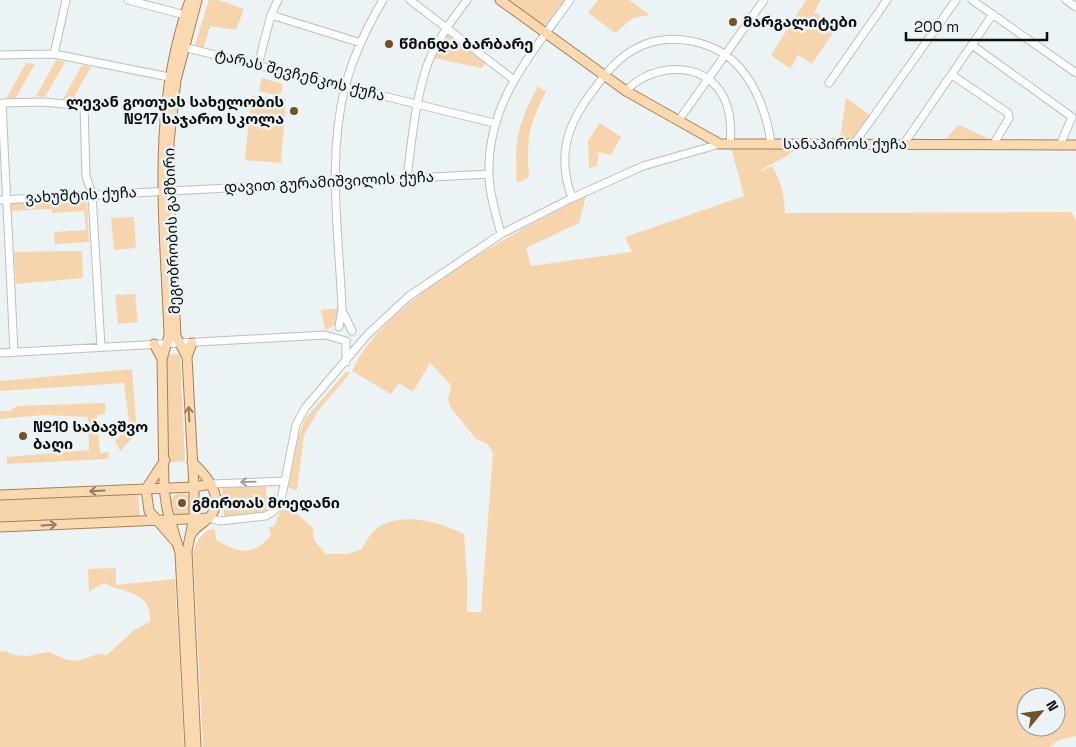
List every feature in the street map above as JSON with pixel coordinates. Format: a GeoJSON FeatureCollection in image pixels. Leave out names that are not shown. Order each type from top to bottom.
{"type":"FeatureCollection","features":[{"type":"Feature","properties":{"kind":"main road","name":"მეგობრობის გამზირი"},"geometry":{"type":"LineString","coordinates":[[165,459],[162,360],[168,344],[169,328],[163,136],[169,77],[190,0]]}},
{"type":"Feature","properties":{"kind":"main road","name":"მეგობრობის გამზირი"},"geometry":{"type":"LineString","coordinates":[[192,462],[186,357],[176,336],[165,190],[172,110],[183,47],[197,0]]}},
{"type":"Feature","properties":{"kind":"main road"},"geometry":{"type":"LineString","coordinates":[[500,0],[626,91],[720,144]]}},
{"type":"Feature","properties":{"kind":"main road","name":"სანაპიროს ქუჩა"},"geometry":{"type":"LineString","coordinates":[[720,144],[1076,145]]}},
{"type":"Feature","properties":{"kind":"main road"},"geometry":{"type":"LineString","coordinates":[[186,357],[192,342]]}},
{"type":"Feature","properties":{"kind":"main road"},"geometry":{"type":"LineString","coordinates":[[154,344],[162,360]]}},
{"type":"Feature","properties":{"kind":"main road"},"geometry":{"type":"LineString","coordinates":[[165,459],[164,488],[170,519],[178,545],[190,747]]}},
{"type":"Feature","properties":{"kind":"main road"},"geometry":{"type":"LineString","coordinates":[[165,459],[146,489],[149,511],[178,545]]}},
{"type":"Feature","properties":{"kind":"main road"},"geometry":{"type":"LineString","coordinates":[[189,537],[198,525],[209,518],[215,506],[211,484],[192,462]]}},
{"type":"Feature","properties":{"kind":"main road"},"geometry":{"type":"LineString","coordinates":[[192,462],[194,517],[187,551],[196,747]]}},
{"type":"Feature","properties":{"kind":"main road"},"geometry":{"type":"LineString","coordinates":[[0,495],[194,487],[211,484]]}},
{"type":"Feature","properties":{"kind":"main road"},"geometry":{"type":"LineString","coordinates":[[0,527],[194,517],[209,518]]}},
{"type":"Feature","properties":{"kind":"street"},"geometry":{"type":"LineString","coordinates":[[54,54],[66,0]]}},
{"type":"Feature","properties":{"kind":"street"},"geometry":{"type":"LineString","coordinates":[[128,0],[185,15]]}},
{"type":"Feature","properties":{"kind":"street"},"geometry":{"type":"LineString","coordinates":[[258,65],[271,15],[278,0]]}},
{"type":"Feature","properties":{"kind":"street"},"geometry":{"type":"LineString","coordinates":[[343,340],[337,337],[342,308],[336,181],[337,133],[345,86],[361,43],[383,0]]}},
{"type":"Feature","properties":{"kind":"street"},"geometry":{"type":"LineString","coordinates":[[410,0],[514,80]]}},
{"type":"Feature","properties":{"kind":"street"},"geometry":{"type":"LineString","coordinates":[[407,178],[417,104],[429,62],[446,28],[467,0]]}},
{"type":"Feature","properties":{"kind":"street"},"geometry":{"type":"LineString","coordinates":[[501,234],[492,201],[489,174],[494,123],[514,80],[570,0]]}},
{"type":"Feature","properties":{"kind":"street"},"geometry":{"type":"LineString","coordinates":[[679,120],[764,0]]}},
{"type":"Feature","properties":{"kind":"street"},"geometry":{"type":"LineString","coordinates":[[829,83],[887,0]]}},
{"type":"Feature","properties":{"kind":"street"},"geometry":{"type":"LineString","coordinates":[[854,144],[956,0]]}},
{"type":"Feature","properties":{"kind":"street"},"geometry":{"type":"LineString","coordinates":[[972,0],[1076,73]]}},
{"type":"Feature","properties":{"kind":"street"},"geometry":{"type":"LineString","coordinates":[[1066,0],[1076,7]]}},
{"type":"Feature","properties":{"kind":"street"},"geometry":{"type":"LineString","coordinates":[[903,145],[993,14]]}},
{"type":"Feature","properties":{"kind":"street"},"geometry":{"type":"LineString","coordinates":[[271,15],[361,43]]}},
{"type":"Feature","properties":{"kind":"street"},"geometry":{"type":"LineString","coordinates":[[572,198],[565,172],[566,140],[577,112],[605,76],[625,55],[635,49],[664,40],[681,39],[702,44],[725,55],[740,68],[754,91],[768,127],[771,144]]}},
{"type":"Feature","properties":{"kind":"street"},"geometry":{"type":"LineString","coordinates":[[972,45],[1072,117],[1060,145]]}},
{"type":"Feature","properties":{"kind":"street","name":"ტარას შევჩენკოს ქუჩა"},"geometry":{"type":"LineString","coordinates":[[183,47],[494,123]]}},
{"type":"Feature","properties":{"kind":"street"},"geometry":{"type":"LineString","coordinates":[[0,55],[54,54],[169,77]]}},
{"type":"Feature","properties":{"kind":"street"},"geometry":{"type":"LineString","coordinates":[[626,91],[634,84],[659,71],[678,70],[697,74],[708,79],[720,92],[728,110],[730,144]]}},
{"type":"Feature","properties":{"kind":"street"},"geometry":{"type":"LineString","coordinates":[[952,74],[1008,113],[1009,118],[993,145]]}},
{"type":"Feature","properties":{"kind":"street"},"geometry":{"type":"LineString","coordinates":[[14,352],[3,200],[2,103],[44,102],[84,106],[86,176],[92,194],[101,347]]}},
{"type":"Feature","properties":{"kind":"street","name":"სანაპიროს ქუჩა"},"geometry":{"type":"LineString","coordinates":[[209,518],[220,521],[270,514],[281,499],[296,425],[315,396],[368,334],[409,296],[501,234],[572,198],[643,166],[720,144]]}},
{"type":"Feature","properties":{"kind":"street","name":"დავით გურამიშვილის ქუჩა"},"geometry":{"type":"LineString","coordinates":[[165,190],[489,174]]}},
{"type":"Feature","properties":{"kind":"street","name":"ვახუშტის ქუჩა"},"geometry":{"type":"LineString","coordinates":[[3,200],[165,190]]}},
{"type":"Feature","properties":{"kind":"street"},"geometry":{"type":"LineString","coordinates":[[0,353],[325,335],[343,340],[351,336],[342,308]]}},
{"type":"Feature","properties":{"kind":"street"},"geometry":{"type":"LineString","coordinates":[[325,335],[338,328],[368,334]]}},
{"type":"Feature","properties":{"kind":"street"},"geometry":{"type":"LineString","coordinates":[[343,340],[346,362]]}},
{"type":"Feature","properties":{"kind":"street"},"geometry":{"type":"LineString","coordinates":[[211,484],[285,481]]}},
{"type":"Feature","properties":{"kind":"shaded area"},"geometry":{"type":"Polygon","coordinates":[[[209,0],[219,0],[244,9],[236,30],[210,26],[203,49],[195,45],[209,0]]]}},
{"type":"Feature","properties":{"kind":"shaded area"},"geometry":{"type":"Polygon","coordinates":[[[506,0],[567,0],[548,24],[542,25],[506,0]]]}},
{"type":"Feature","properties":{"kind":"shaded area"},"geometry":{"type":"Polygon","coordinates":[[[598,0],[629,0],[650,15],[633,18],[615,33],[588,13],[598,0]]]}},
{"type":"Feature","properties":{"kind":"shaded area"},"geometry":{"type":"Polygon","coordinates":[[[806,0],[821,0],[814,12],[837,27],[812,64],[798,55],[790,69],[771,55],[806,0]]]}},
{"type":"Feature","properties":{"kind":"shaded area"},"geometry":{"type":"Polygon","coordinates":[[[450,31],[488,61],[481,68],[434,58],[445,32],[450,31]]]}},
{"type":"Feature","properties":{"kind":"shaded area"},"geometry":{"type":"Polygon","coordinates":[[[56,60],[65,62],[45,97],[36,96],[56,60]]]}},
{"type":"Feature","properties":{"kind":"shaded area"},"geometry":{"type":"Polygon","coordinates":[[[26,63],[35,64],[15,99],[6,99],[26,63]]]}},
{"type":"Feature","properties":{"kind":"shaded area"},"geometry":{"type":"Polygon","coordinates":[[[82,65],[91,67],[71,102],[62,101],[82,65]]]}},
{"type":"Feature","properties":{"kind":"shaded area"},"geometry":{"type":"Polygon","coordinates":[[[262,78],[283,84],[280,96],[259,91],[262,78]]]}},
{"type":"Feature","properties":{"kind":"shaded area"},"geometry":{"type":"Polygon","coordinates":[[[538,86],[546,92],[532,123],[530,133],[528,153],[529,177],[517,183],[516,155],[519,133],[526,111],[538,86]]]}},
{"type":"Feature","properties":{"kind":"shaded area"},"geometry":{"type":"Polygon","coordinates":[[[251,96],[286,99],[281,163],[245,160],[251,96]]]}},
{"type":"Feature","properties":{"kind":"shaded area"},"geometry":{"type":"Polygon","coordinates":[[[846,98],[870,115],[853,139],[840,139],[846,98]]]}},
{"type":"Feature","properties":{"kind":"shaded area"},"geometry":{"type":"Polygon","coordinates":[[[600,123],[621,137],[611,155],[599,152],[597,166],[589,168],[588,140],[600,123]]]}},
{"type":"Feature","properties":{"kind":"shaded area"},"geometry":{"type":"Polygon","coordinates":[[[959,125],[991,140],[946,139],[959,125]]]}},
{"type":"Feature","properties":{"kind":"shaded area"},"geometry":{"type":"Polygon","coordinates":[[[797,146],[789,154],[759,172],[772,166],[782,189],[785,213],[1071,212],[1076,221],[1076,736],[1059,740],[1049,747],[203,747],[193,551],[199,538],[208,530],[215,529],[216,540],[232,548],[245,551],[252,550],[271,535],[269,527],[274,527],[284,502],[313,528],[314,540],[326,554],[347,554],[361,550],[374,531],[390,522],[411,519],[445,526],[464,534],[467,612],[481,612],[493,452],[487,444],[476,439],[451,408],[448,400],[451,385],[430,363],[413,392],[399,383],[391,394],[352,371],[369,344],[393,317],[455,269],[525,228],[586,196],[579,223],[526,248],[531,266],[632,252],[625,237],[744,196],[731,147],[797,146]]]}},
{"type":"Feature","properties":{"kind":"shaded area"},"geometry":{"type":"Polygon","coordinates":[[[87,199],[89,242],[55,244],[54,232],[86,230],[84,211],[52,213],[52,209],[11,211],[11,203],[87,199]]]}},
{"type":"Feature","properties":{"kind":"shaded area"},"geometry":{"type":"Polygon","coordinates":[[[134,217],[136,248],[114,250],[111,218],[134,217]]]}},
{"type":"Feature","properties":{"kind":"shaded area"},"geometry":{"type":"Polygon","coordinates":[[[82,251],[83,278],[16,284],[14,252],[82,251]]]}},
{"type":"Feature","properties":{"kind":"shaded area"},"geometry":{"type":"Polygon","coordinates":[[[135,294],[138,322],[118,324],[115,295],[135,294]]]}},
{"type":"Feature","properties":{"kind":"shaded area"},"geometry":{"type":"Polygon","coordinates":[[[340,308],[337,324],[325,330],[321,310],[340,308]]]}},
{"type":"Feature","properties":{"kind":"shaded area"},"geometry":{"type":"Polygon","coordinates":[[[180,354],[185,461],[166,463],[164,355],[180,354]]]}},
{"type":"Feature","properties":{"kind":"shaded area"},"geometry":{"type":"Polygon","coordinates":[[[132,369],[137,433],[120,451],[115,440],[130,429],[124,383],[0,391],[0,381],[132,369]]]}},
{"type":"Feature","properties":{"kind":"shaded area"},"geometry":{"type":"Polygon","coordinates":[[[346,372],[350,373],[318,411],[304,435],[297,490],[288,488],[298,437],[305,419],[346,372]]]}},
{"type":"Feature","properties":{"kind":"shaded area"},"geometry":{"type":"Polygon","coordinates":[[[105,403],[105,414],[97,415],[100,453],[109,452],[108,459],[7,464],[7,457],[89,450],[88,417],[44,415],[0,419],[0,411],[10,411],[17,406],[105,403]]]}},
{"type":"Feature","properties":{"kind":"shaded area"},"geometry":{"type":"Polygon","coordinates":[[[266,485],[267,514],[224,517],[222,488],[266,485]]]}},
{"type":"Feature","properties":{"kind":"shaded area"},"geometry":{"type":"Polygon","coordinates":[[[138,490],[140,518],[0,524],[0,497],[138,490]]]}},
{"type":"Feature","properties":{"kind":"shaded area"},"geometry":{"type":"Polygon","coordinates":[[[181,493],[189,496],[192,504],[189,512],[181,515],[173,512],[170,504],[173,496],[181,493]]]}},
{"type":"Feature","properties":{"kind":"shaded area"},"geometry":{"type":"Polygon","coordinates":[[[116,568],[116,585],[175,579],[184,747],[0,747],[0,652],[5,651],[15,655],[27,656],[49,652],[65,659],[77,661],[98,654],[107,655],[133,631],[150,622],[150,612],[147,604],[136,595],[104,583],[89,592],[88,569],[116,568]]]}},
{"type":"Feature","properties":{"kind":"place","name":"მარგალიტები"},"geometry":{"type":"Point","coordinates":[733,22]}},
{"type":"Feature","properties":{"kind":"place","name":"წმინდა ბარბარე"},"geometry":{"type":"Point","coordinates":[389,44]}},
{"type":"Feature","properties":{"kind":"place","name":"ლევან გოთუას სახელობის №17 საჯარო სკოლა"},"geometry":{"type":"Point","coordinates":[294,111]}},
{"type":"Feature","properties":{"kind":"place","name":"№10 საბავშვო ბაღი"},"geometry":{"type":"Point","coordinates":[23,436]}},
{"type":"Feature","properties":{"kind":"place","name":"გმირთას მოედანი"},"geometry":{"type":"Point","coordinates":[182,503]}}]}
